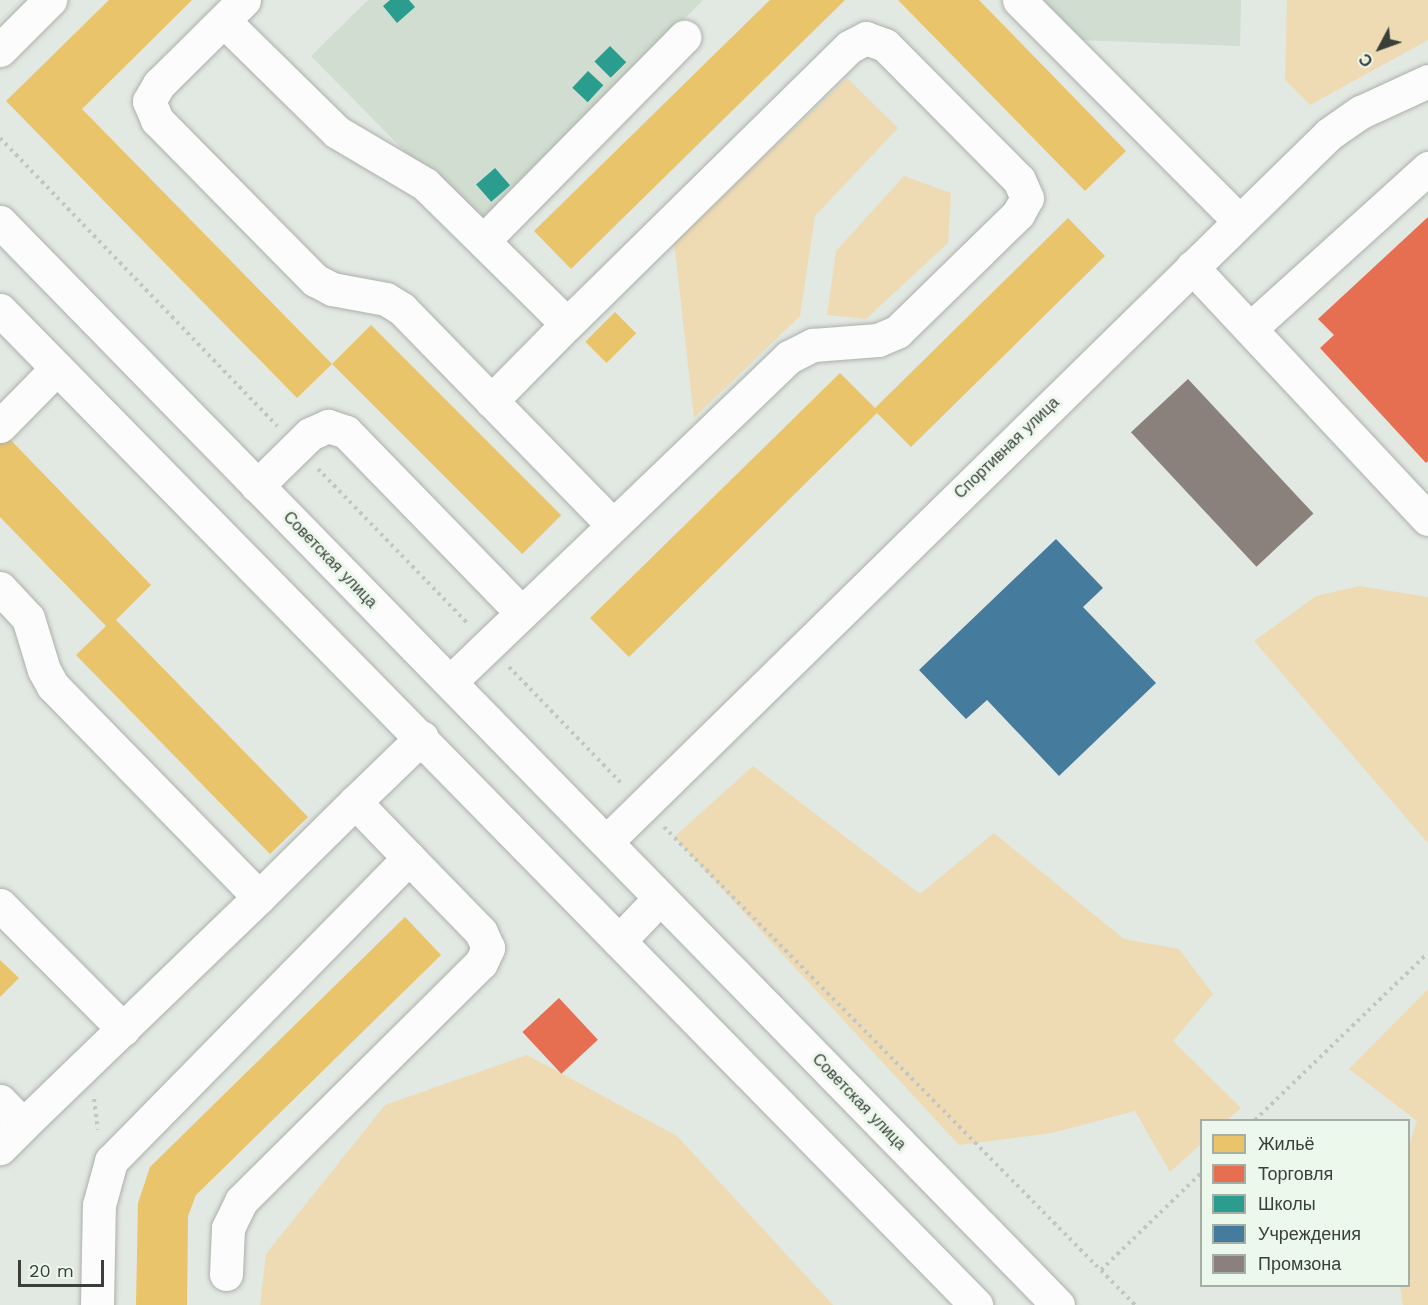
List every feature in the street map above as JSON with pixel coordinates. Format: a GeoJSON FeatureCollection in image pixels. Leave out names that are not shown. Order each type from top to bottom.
{"type":"FeatureCollection","features":[{"type":"Feature","properties":{"kind":"street"},"geometry":{"type":"LineString","coordinates":[[0,50],[50,0]]}},
{"type":"Feature","properties":{"kind":"street"},"geometry":{"type":"LineString","coordinates":[[1019,0],[1239,221]]}},
{"type":"Feature","properties":{"kind":"street"},"geometry":{"type":"LineString","coordinates":[[567,324],[485,239],[425,184],[338,132],[234,10],[159,84],[149,101],[158,120],[315,280],[332,289],[386,299],[402,309],[613,525]]}},
{"type":"Feature","properties":{"kind":"street"},"geometry":{"type":"LineString","coordinates":[[485,239],[684,37]]}},
{"type":"Feature","properties":{"kind":"street"},"geometry":{"type":"LineString","coordinates":[[450,682],[789,357],[813,345],[878,340],[897,332],[1018,214],[1027,198],[1019,180],[885,45],[866,38],[849,47],[491,401]]}},
{"type":"Feature","properties":{"kind":"street","name":"Спортивная улица"},"geometry":{"type":"LineString","coordinates":[[606,842],[1329,134],[1361,112],[1428,81]]}},
{"type":"Feature","properties":{"kind":"street"},"geometry":{"type":"LineString","coordinates":[[1251,328],[1428,168]]}},
{"type":"Feature","properties":{"kind":"street","name":"Советская улица"},"geometry":{"type":"LineString","coordinates":[[0,222],[1058,1305]]}},
{"type":"Feature","properties":{"kind":"street"},"geometry":{"type":"LineString","coordinates":[[1192,267],[1428,519]]}},
{"type":"Feature","properties":{"kind":"street"},"geometry":{"type":"LineString","coordinates":[[0,310],[422,737],[976,1305]]}},
{"type":"Feature","properties":{"kind":"street"},"geometry":{"type":"LineString","coordinates":[[0,426],[57,368]]}},
{"type":"Feature","properties":{"kind":"street"},"geometry":{"type":"LineString","coordinates":[[257,486],[310,434],[328,426],[346,432],[521,612]]}},
{"type":"Feature","properties":{"kind":"street"},"geometry":{"type":"LineString","coordinates":[[0,588],[28,618],[53,686],[259,897]]}},
{"type":"Feature","properties":{"kind":"street"},"geometry":{"type":"LineString","coordinates":[[0,1148],[422,737]]}},
{"type":"Feature","properties":{"kind":"street"},"geometry":{"type":"LineString","coordinates":[[226,1274],[228,1228],[242,1201],[481,963],[488,948],[481,932],[355,802]]}},
{"type":"Feature","properties":{"kind":"street"},"geometry":{"type":"LineString","coordinates":[[97,1305],[103,1181],[122,1145],[409,858]]}},
{"type":"Feature","properties":{"kind":"street"},"geometry":{"type":"LineString","coordinates":[[619,940],[660,898]]}},
{"type":"Feature","properties":{"kind":"street"},"geometry":{"type":"LineString","coordinates":[[0,905],[123,1029]]}},
{"type":"Feature","properties":{"kind":"street"},"geometry":{"type":"LineString","coordinates":[[0,1101],[23,1125]]}},
{"type":"Feature","properties":{"kind":"path"},"geometry":{"type":"LineString","coordinates":[[0,138],[642,805],[1135,1305]]}},
{"type":"Feature","properties":{"kind":"path"},"geometry":{"type":"LineString","coordinates":[[1256,1119],[1428,953]]}},
{"type":"Feature","properties":{"kind":"path"},"geometry":{"type":"LineString","coordinates":[[91,1060],[103,1181]]}},
{"type":"Feature","properties":{"kind":"path"},"geometry":{"type":"LineString","coordinates":[[1101,1270],[1200,1174]]}},
{"type":"Feature","properties":{"kind":"shaded area"},"geometry":{"type":"Polygon","coordinates":[[[368,0],[703,0],[480,228],[311,56],[368,0]]]}},
{"type":"Feature","properties":{"kind":"shaded area"},"geometry":{"type":"Polygon","coordinates":[[[1037,0],[1241,0],[1240,46],[1077,40],[1037,0]]]}},
{"type":"Feature","properties":{"kind":"shaded area"},"geometry":{"type":"Polygon","coordinates":[[[1287,0],[1428,0],[1428,40],[1310,105],[1285,80],[1287,0]]]}},
{"type":"Feature","properties":{"kind":"shaded area"},"geometry":{"type":"Polygon","coordinates":[[[847,78],[898,128],[815,216],[800,316],[694,418],[674,242],[847,78]]]}},
{"type":"Feature","properties":{"kind":"shaded area"},"geometry":{"type":"Polygon","coordinates":[[[904,176],[951,193],[948,243],[866,319],[827,315],[836,251],[904,176]]]}},
{"type":"Feature","properties":{"kind":"shaded area"},"geometry":{"type":"Polygon","coordinates":[[[1359,586],[1428,597],[1428,843],[1254,641],[1316,596],[1359,586]]]}},
{"type":"Feature","properties":{"kind":"shaded area"},"geometry":{"type":"Polygon","coordinates":[[[753,766],[920,894],[994,833],[1124,939],[1179,949],[1213,994],[1173,1041],[1241,1108],[1228,1119],[1200,1119],[1200,1145],[1170,1172],[1135,1111],[1052,1133],[959,1145],[674,837],[753,766]]]}},
{"type":"Feature","properties":{"kind":"shaded area"},"geometry":{"type":"Polygon","coordinates":[[[1428,989],[1428,1305],[1403,1305],[1400,1287],[1410,1287],[1410,1143],[1417,1121],[1349,1069],[1428,989]]]}},
{"type":"Feature","properties":{"kind":"shaded area"},"geometry":{"type":"Polygon","coordinates":[[[527,1055],[677,1136],[833,1305],[260,1305],[266,1254],[385,1105],[527,1055]]]}},
{"type":"Feature","properties":{"kind":"building: Жильё"},"geometry":{"type":"Polygon","coordinates":[[[109,0],[192,0],[82,109],[332,364],[297,398],[6,101],[109,0]]]}},
{"type":"Feature","properties":{"kind":"building: Жильё"},"geometry":{"type":"Polygon","coordinates":[[[770,0],[845,0],[571,269],[534,231],[770,0]]]}},
{"type":"Feature","properties":{"kind":"building: Жильё"},"geometry":{"type":"Polygon","coordinates":[[[898,0],[979,0],[1126,151],[1085,191],[898,0]]]}},
{"type":"Feature","properties":{"kind":"building: Жильё"},"geometry":{"type":"Polygon","coordinates":[[[1068,218],[1105,256],[911,447],[877,413],[629,657],[590,618],[840,373],[875,408],[1068,218]]]}},
{"type":"Feature","properties":{"kind":"building: Жильё"},"geometry":{"type":"Polygon","coordinates":[[[615,312],[636,333],[607,363],[585,342],[615,312]]]}},
{"type":"Feature","properties":{"kind":"building: Жильё"},"geometry":{"type":"Polygon","coordinates":[[[371,325],[561,515],[522,554],[332,364],[371,325]]]}},
{"type":"Feature","properties":{"kind":"building: Жильё"},"geometry":{"type":"Polygon","coordinates":[[[0,429],[151,585],[116,620],[308,817],[270,854],[76,655],[106,626],[0,517],[0,429]]]}},
{"type":"Feature","properties":{"kind":"building: Жильё"},"geometry":{"type":"Polygon","coordinates":[[[405,917],[441,955],[196,1195],[188,1216],[187,1305],[136,1305],[138,1203],[150,1167],[405,917]]]}},
{"type":"Feature","properties":{"kind":"building: Жильё"},"geometry":{"type":"Polygon","coordinates":[[[0,960],[19,978],[0,997],[0,960]]]}},
{"type":"Feature","properties":{"kind":"building: Торговля"},"geometry":{"type":"Polygon","coordinates":[[[1428,217],[1428,461],[1426,463],[1320,348],[1334,335],[1318,319],[1428,217]]]}},
{"type":"Feature","properties":{"kind":"building: Торговля"},"geometry":{"type":"Polygon","coordinates":[[[559,998],[598,1040],[561,1074],[522,1032],[559,998]]]}},
{"type":"Feature","properties":{"kind":"building: Школы"},"geometry":{"type":"Polygon","coordinates":[[[390,0],[409,0],[415,7],[397,23],[383,6],[390,0]]]}},
{"type":"Feature","properties":{"kind":"building: Школы"},"geometry":{"type":"Polygon","coordinates":[[[610,46],[626,62],[611,78],[594,62],[610,46]]]}},
{"type":"Feature","properties":{"kind":"building: Школы"},"geometry":{"type":"Polygon","coordinates":[[[588,71],[603,85],[588,102],[572,88],[588,71]]]}},
{"type":"Feature","properties":{"kind":"building: Школы"},"geometry":{"type":"Polygon","coordinates":[[[495,168],[510,185],[491,202],[476,184],[495,168]]]}},
{"type":"Feature","properties":{"kind":"building: Учреждения"},"geometry":{"type":"Polygon","coordinates":[[[1056,539],[1103,588],[1083,607],[1156,683],[1059,776],[987,700],[966,719],[919,670],[1056,539]]]}},
{"type":"Feature","properties":{"kind":"building: Промзона"},"geometry":{"type":"Polygon","coordinates":[[[1188,379],[1313,514],[1256,567],[1131,432],[1188,379]]]}}]}
